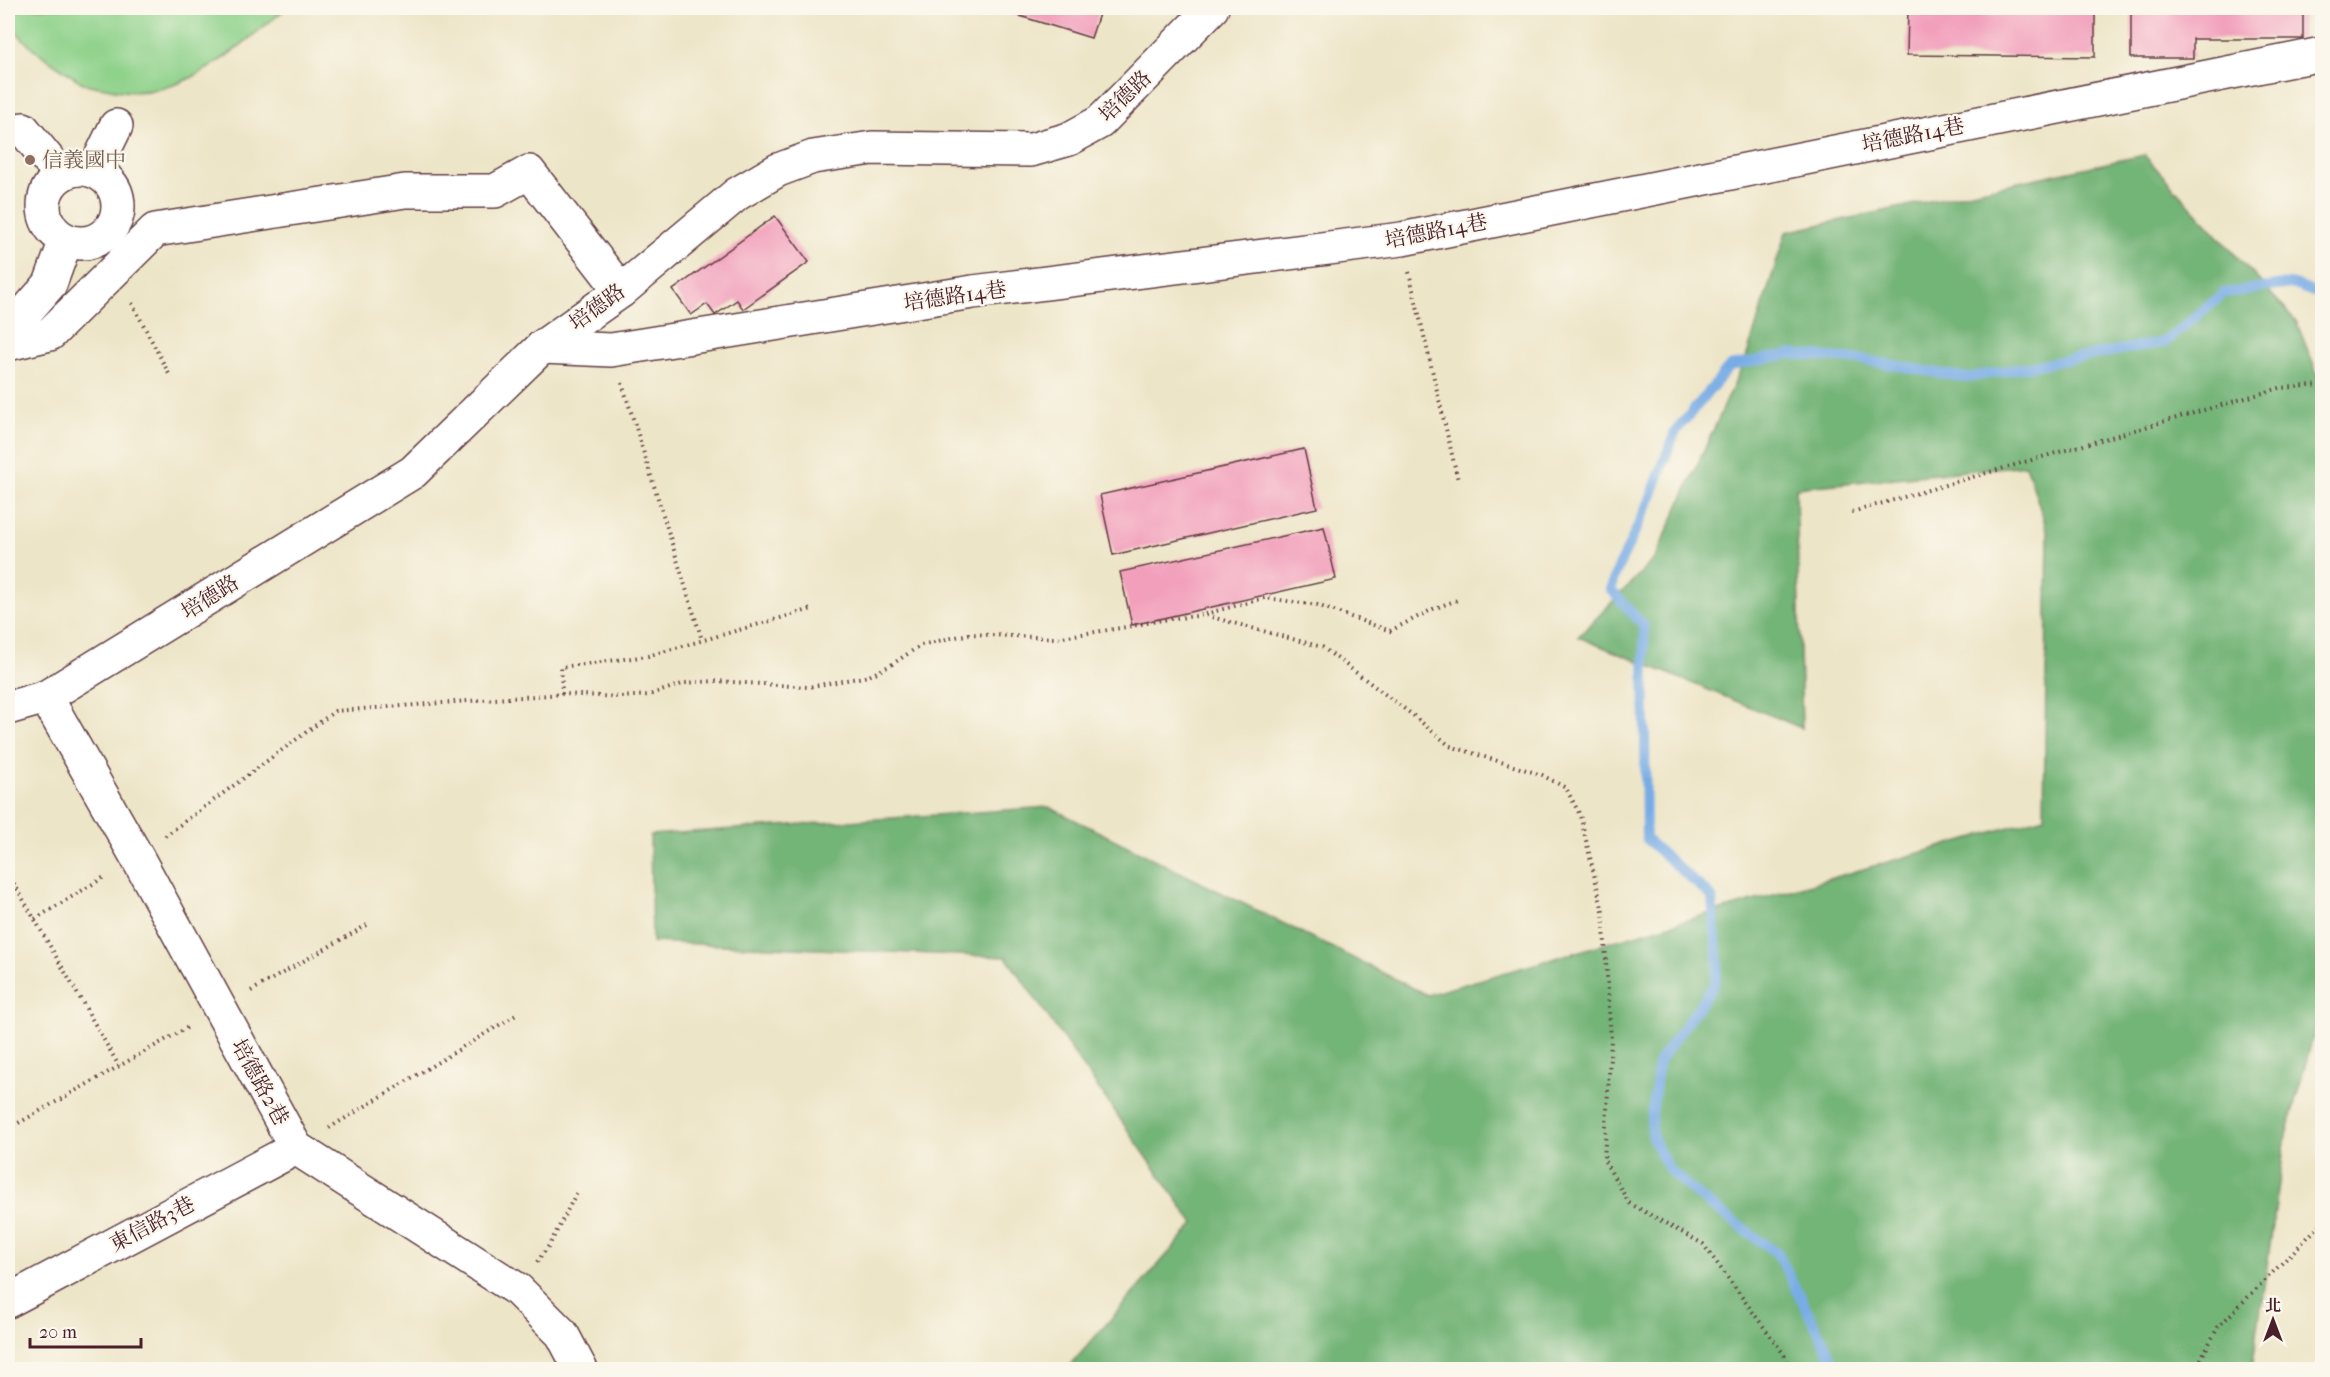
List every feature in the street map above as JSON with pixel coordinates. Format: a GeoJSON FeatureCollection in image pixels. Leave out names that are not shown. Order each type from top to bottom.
{"type":"FeatureCollection","features":[{"type":"Feature","properties":{"kind":"main road","name":"培德路"},"geometry":{"type":"LineString","coordinates":[[8,708],[46,697],[413,471],[542,347],[621,291],[736,194],[778,170],[813,157],[872,148],[1031,150],[1069,139],[1100,122],[1212,8]]}},
{"type":"Feature","properties":{"kind":"main road","name":"培德路14巷"},"geometry":{"type":"LineString","coordinates":[[542,347],[611,350],[973,292],[1402,239],[2322,54]]}},
{"type":"Feature","properties":{"kind":"main road"},"geometry":{"type":"LineString","coordinates":[[94,171],[116,126]]}},
{"type":"Feature","properties":{"kind":"main road"},"geometry":{"type":"LineString","coordinates":[[23,129],[60,174]]}},
{"type":"Feature","properties":{"kind":"main road"},"geometry":{"type":"LineString","coordinates":[[71,170],[94,171],[104,177],[117,196],[118,208],[115,219],[100,237],[89,242],[77,243],[66,240],[49,225],[44,203],[52,182],[60,174],[71,170]]}},
{"type":"Feature","properties":{"kind":"main road"},"geometry":{"type":"LineString","coordinates":[[8,344],[50,334],[155,230],[405,191],[495,191],[529,172],[621,291]]}},
{"type":"Feature","properties":{"kind":"main road"},"geometry":{"type":"LineString","coordinates":[[8,332],[50,284],[66,240]]}},
{"type":"Feature","properties":{"kind":"main road","name":"培德路2巷"},"geometry":{"type":"LineString","coordinates":[[46,697],[297,1148],[518,1290],[562,1334],[581,1370]]}},
{"type":"Feature","properties":{"kind":"main road","name":"東信路3巷"},"geometry":{"type":"LineString","coordinates":[[8,1301],[297,1148]]}},
{"type":"Feature","properties":{"kind":"path"},"geometry":{"type":"LineString","coordinates":[[1402,239],[1458,480]]}},
{"type":"Feature","properties":{"kind":"path"},"geometry":{"type":"LineString","coordinates":[[115,271],[169,374]]}},
{"type":"Feature","properties":{"kind":"path"},"geometry":{"type":"LineString","coordinates":[[611,350],[702,640]]}},
{"type":"Feature","properties":{"kind":"path"},"geometry":{"type":"LineString","coordinates":[[1852,513],[2280,388],[2322,385]]}},
{"type":"Feature","properties":{"kind":"path"},"geometry":{"type":"LineString","coordinates":[[35,919],[137,857],[335,711],[562,694],[620,697],[649,695],[685,683],[716,681],[808,687],[868,676],[891,665],[921,645],[969,634],[1054,638],[1204,615],[1264,598],[1317,605],[1390,631],[1433,609],[1460,599]]}},
{"type":"Feature","properties":{"kind":"path"},"geometry":{"type":"LineString","coordinates":[[562,694],[561,667],[648,656],[812,609]]}},
{"type":"Feature","properties":{"kind":"path"},"geometry":{"type":"LineString","coordinates":[[1204,615],[1323,647],[1450,746],[1542,775],[1566,788],[1580,815],[1603,912],[1611,1040],[1604,1160],[1629,1203],[1703,1244],[1785,1356],[1792,1370]]}},
{"type":"Feature","properties":{"kind":"path"},"geometry":{"type":"LineString","coordinates":[[8,873],[119,1066]]}},
{"type":"Feature","properties":{"kind":"path"},"geometry":{"type":"LineString","coordinates":[[297,1148],[516,1015]]}},
{"type":"Feature","properties":{"kind":"path"},"geometry":{"type":"LineString","coordinates":[[518,1290],[550,1244],[578,1190]]}},
{"type":"Feature","properties":{"kind":"path"},"geometry":{"type":"LineString","coordinates":[[2195,1370],[2218,1328],[2322,1223]]}},
{"type":"Feature","properties":{"kind":"green space"},"geometry":{"type":"Polygon","coordinates":[[[8,8],[287,8],[206,70],[161,89],[136,92],[83,83],[35,50],[22,38],[12,23],[8,8]]]}},
{"type":"Feature","properties":{"kind":"green space"},"geometry":{"type":"Polygon","coordinates":[[[2144,155],[2296,321],[2322,386],[2322,1004],[2286,1135],[2252,1369],[1067,1369],[1194,1224],[1006,957],[652,942],[650,835],[1049,807],[1427,995],[2044,817],[2048,533],[2026,465],[1796,488],[1802,728],[1578,637],[1655,558],[1746,358],[1786,232],[2144,155]]]}},
{"type":"Feature","properties":{"kind":"building"},"geometry":{"type":"Polygon","coordinates":[[[994,8],[1101,8],[1091,38],[994,8]]]}},
{"type":"Feature","properties":{"kind":"building"},"geometry":{"type":"Polygon","coordinates":[[[1908,8],[2095,8],[2095,57],[1907,55],[1908,8]]]}},
{"type":"Feature","properties":{"kind":"building"},"geometry":{"type":"Polygon","coordinates":[[[2131,8],[2293,8],[2293,13],[2303,13],[2303,39],[2193,39],[2193,58],[2131,58],[2131,8]]]}},
{"type":"Feature","properties":{"kind":"building"},"geometry":{"type":"Polygon","coordinates":[[[775,216],[809,262],[743,309],[737,300],[715,315],[707,304],[691,315],[673,290],[775,216]]]}},
{"type":"Feature","properties":{"kind":"building"},"geometry":{"type":"Polygon","coordinates":[[[1304,449],[1317,508],[1113,555],[1100,495],[1304,449]]]}},
{"type":"Feature","properties":{"kind":"building"},"geometry":{"type":"Polygon","coordinates":[[[1324,527],[1336,579],[1132,625],[1120,572],[1324,527]]]}},
{"type":"Feature","properties":{"kind":"waterway"},"geometry":{"type":"LineString","coordinates":[[1838,1370],[1778,1254],[1697,1195],[1669,1169],[1653,1140],[1651,1120],[1659,1061],[1714,985],[1718,966],[1712,897],[1646,839],[1644,626],[1611,590],[1614,577],[1649,502],[1675,432],[1730,366],[1790,354],[1865,360],[1966,378],[2165,342],[2224,293],[2291,284],[2322,295]]}},
{"type":"Feature","properties":{"kind":"place","name":"信義國中"},"geometry":{"type":"Point","coordinates":[30,160]}}]}
